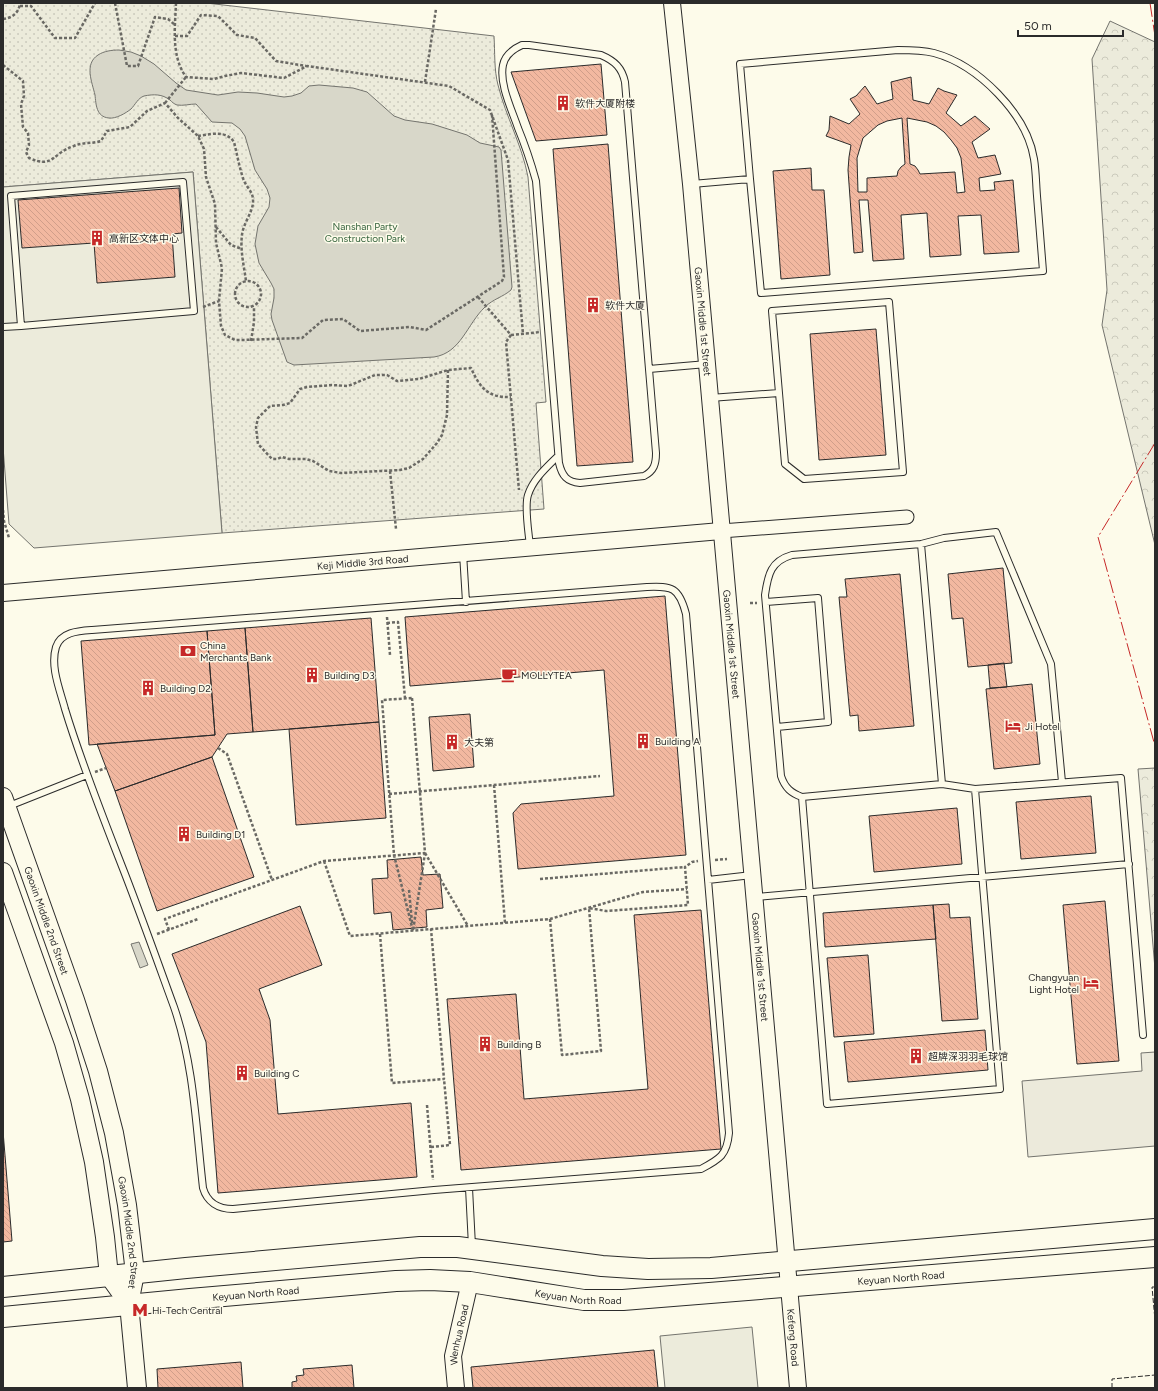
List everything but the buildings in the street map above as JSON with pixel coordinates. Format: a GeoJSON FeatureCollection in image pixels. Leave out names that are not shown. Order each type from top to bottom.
{"type":"FeatureCollection","features":[{"type":"Feature","properties":{"kind":"main road","name":"Gaoxin Middle 2nd Street"},"geometry":{"type":"LineString","coordinates":[[5,802],[75,1000],[98,1071],[114,1134],[126,1198],[135,1273],[129,1304]]}},
{"type":"Feature","properties":{"kind":"main road","name":"Gaoxin Middle 2nd Street"},"geometry":{"type":"LineString","coordinates":[[3,872],[55,1015],[80,1099],[94,1162],[109,1276],[129,1304]]}},
{"type":"Feature","properties":{"kind":"main road"},"geometry":{"type":"LineString","coordinates":[[3,1286],[404,1248],[458,1247],[602,1266],[648,1269],[711,1268],[787,1260],[1155,1229]]}},
{"type":"Feature","properties":{"kind":"main road","name":"Keyuan North Road"},"geometry":{"type":"LineString","coordinates":[[3,1317],[362,1283],[430,1280],[470,1282],[584,1300],[623,1300],[1155,1257]]}},
{"type":"Feature","properties":{"kind":"main road"},"geometry":{"type":"LineString","coordinates":[[129,1304],[137,1388]]}},
{"type":"Feature","properties":{"kind":"street","name":"Gaoxin Middle 1st Street"},"geometry":{"type":"LineString","coordinates":[[672,3],[691,184],[789,1286]]}},
{"type":"Feature","properties":{"kind":"street"},"geometry":{"type":"LineString","coordinates":[[722,531],[907,517]]}},
{"type":"Feature","properties":{"kind":"street","name":"Keji Middle 3rd Road"},"geometry":{"type":"LineString","coordinates":[[3,593],[722,531]]}},
{"type":"Feature","properties":{"kind":"street","name":"Wenhua Road"},"geometry":{"type":"LineString","coordinates":[[456,1388],[453,1356],[470,1282]]}},
{"type":"Feature","properties":{"kind":"street","name":"Kefeng Road"},"geometry":{"type":"LineString","coordinates":[[789,1286],[798,1388]]}},
{"type":"Feature","properties":{"kind":"lane"},"geometry":{"type":"LineString","coordinates":[[522,45],[601,55],[609,59],[623,72],[626,90],[656,453],[654,467],[650,473],[636,478],[580,483],[567,480],[561,473],[558,456],[548,331],[536,181],[507,95],[503,78],[503,64],[506,58],[510,52],[522,45]]}},
{"type":"Feature","properties":{"kind":"lane"},"geometry":{"type":"LineString","coordinates":[[898,50],[917,50],[936,54],[953,61],[968,70],[1003,98],[1028,138],[1034,158],[1043,271],[761,293],[750,179],[740,64],[898,50]]}},
{"type":"Feature","properties":{"kind":"lane"},"geometry":{"type":"LineString","coordinates":[[691,184],[750,179]]}},
{"type":"Feature","properties":{"kind":"lane"},"geometry":{"type":"LineString","coordinates":[[3,327],[21,326],[194,311],[183,182],[11,196],[21,326]]}},
{"type":"Feature","properties":{"kind":"lane"},"geometry":{"type":"LineString","coordinates":[[890,302],[903,472],[804,479],[785,464],[779,393],[772,311],[890,302]]}},
{"type":"Feature","properties":{"kind":"lane"},"geometry":{"type":"LineString","coordinates":[[649,369],[707,364]]}},
{"type":"Feature","properties":{"kind":"lane"},"geometry":{"type":"LineString","coordinates":[[710,398],[779,393]]}},
{"type":"Feature","properties":{"kind":"lane"},"geometry":{"type":"LineString","coordinates":[[530,547],[527,503],[528,495],[538,476],[558,456]]}},
{"type":"Feature","properties":{"kind":"lane"},"geometry":{"type":"LineString","coordinates":[[1062,782],[1051,664],[996,532],[944,538],[921,544],[792,555],[784,557],[775,564],[766,585],[766,602],[781,776],[789,790],[802,797],[942,784],[975,789],[1121,778],[1143,1035]]}},
{"type":"Feature","properties":{"kind":"lane"},"geometry":{"type":"LineString","coordinates":[[921,544],[942,784]]}},
{"type":"Feature","properties":{"kind":"lane"},"geometry":{"type":"LineString","coordinates":[[462,553],[466,602]]}},
{"type":"Feature","properties":{"kind":"lane"},"geometry":{"type":"LineString","coordinates":[[646,587],[671,588],[683,601],[686,614],[729,1132],[728,1144],[724,1153],[716,1161],[701,1169],[434,1190],[233,1209],[217,1207],[204,1194],[186,1044],[174,1007],[76,744],[59,687],[55,668],[54,656],[56,646],[61,639],[69,634],[92,630],[386,608],[646,587]]}},
{"type":"Feature","properties":{"kind":"lane"},"geometry":{"type":"LineString","coordinates":[[766,602],[818,598],[828,722],[777,727]]}},
{"type":"Feature","properties":{"kind":"lane"},"geometry":{"type":"LineString","coordinates":[[5,802],[87,775]]}},
{"type":"Feature","properties":{"kind":"lane"},"geometry":{"type":"LineString","coordinates":[[802,797],[827,1104],[1000,1089],[975,789]]}},
{"type":"Feature","properties":{"kind":"lane"},"geometry":{"type":"LineString","coordinates":[[754,897],[1129,864]]}},
{"type":"Feature","properties":{"kind":"lane"},"geometry":{"type":"LineString","coordinates":[[708,880],[752,875]]}},
{"type":"Feature","properties":{"kind":"lane"},"geometry":{"type":"LineString","coordinates":[[469,1188],[472,1249]]}},
{"type":"Feature","properties":{"kind":"path"},"geometry":{"type":"LineString","coordinates":[[3,19],[14,15],[20,4],[31,6],[55,38],[75,38],[95,3]]}},
{"type":"Feature","properties":{"kind":"path"},"geometry":{"type":"LineString","coordinates":[[114,3],[127,66],[138,66],[155,17],[168,19],[175,25]]}},
{"type":"Feature","properties":{"kind":"path"},"geometry":{"type":"LineString","coordinates":[[176,3],[176,60],[186,77],[214,79],[241,73],[284,78],[307,66]]}},
{"type":"Feature","properties":{"kind":"path"},"geometry":{"type":"LineString","coordinates":[[425,82],[436,9]]}},
{"type":"Feature","properties":{"kind":"path"},"geometry":{"type":"LineString","coordinates":[[175,36],[187,36],[201,15],[218,16],[236,35],[255,38],[276,60],[307,66],[449,86],[490,110],[508,160],[523,334]]}},
{"type":"Feature","properties":{"kind":"path"},"geometry":{"type":"LineString","coordinates":[[166,102],[186,77]]}},
{"type":"Feature","properties":{"kind":"path"},"geometry":{"type":"LineString","coordinates":[[268,340],[302,338],[322,320],[343,319],[360,331],[410,327],[426,330],[502,281],[504,277],[492,115]]}},
{"type":"Feature","properties":{"kind":"path"},"geometry":{"type":"LineString","coordinates":[[198,136],[220,133],[226,134],[234,142],[243,179],[251,193],[253,200],[252,206],[244,224],[242,234],[242,249],[246,281]]}},
{"type":"Feature","properties":{"kind":"path"},"geometry":{"type":"LineString","coordinates":[[216,227],[231,245],[242,249]]}},
{"type":"Feature","properties":{"kind":"path"},"geometry":{"type":"LineString","coordinates":[[242,282],[254,282],[260,286],[262,294],[260,302],[254,307],[250,308],[242,306],[236,300],[236,288],[242,282]]}},
{"type":"Feature","properties":{"kind":"path"},"geometry":{"type":"LineString","coordinates":[[478,297],[511,335]]}},
{"type":"Feature","properties":{"kind":"path"},"geometry":{"type":"LineString","coordinates":[[194,311],[219,301]]}},
{"type":"Feature","properties":{"kind":"path"},"geometry":{"type":"LineString","coordinates":[[251,341],[254,322],[254,307]]}},
{"type":"Feature","properties":{"kind":"path"},"geometry":{"type":"LineString","coordinates":[[519,496],[506,342],[511,335],[548,331]]}},
{"type":"Feature","properties":{"kind":"path"},"geometry":{"type":"LineString","coordinates":[[448,370],[448,415],[442,435],[430,452],[416,465],[405,470],[337,473],[329,471],[313,461],[306,459],[289,459],[282,457],[272,459],[258,444],[256,427],[258,418],[270,406],[283,405],[290,402],[297,392],[303,388],[332,385],[348,386],[375,375],[387,374],[397,381],[419,379],[448,370],[471,368],[480,386],[485,391],[501,397],[511,397]]}},
{"type":"Feature","properties":{"kind":"path"},"geometry":{"type":"LineString","coordinates":[[390,471],[396,529]]}},
{"type":"Feature","properties":{"kind":"path"},"geometry":{"type":"LineString","coordinates":[[3,510],[4,521],[9,538]]}},
{"type":"Feature","properties":{"kind":"path"},"geometry":{"type":"LineString","coordinates":[[386,608],[390,655]]}},
{"type":"Feature","properties":{"kind":"path"},"geometry":{"type":"LineString","coordinates":[[387,623],[398,622],[405,698]]}},
{"type":"Feature","properties":{"kind":"path"},"geometry":{"type":"LineString","coordinates":[[405,698],[412,698],[425,853],[413,931],[394,855],[382,700],[405,698]]}},
{"type":"Feature","properties":{"kind":"path"},"geometry":{"type":"LineString","coordinates":[[218,748],[227,754],[272,880]]}},
{"type":"Feature","properties":{"kind":"path"},"geometry":{"type":"LineString","coordinates":[[389,794],[600,776]]}},
{"type":"Feature","properties":{"kind":"path"},"geometry":{"type":"LineString","coordinates":[[494,785],[505,923]]}},
{"type":"Feature","properties":{"kind":"path"},"geometry":{"type":"LineString","coordinates":[[169,930],[165,919],[324,861],[425,853]]}},
{"type":"Feature","properties":{"kind":"path"},"geometry":{"type":"LineString","coordinates":[[425,853],[468,926]]}},
{"type":"Feature","properties":{"kind":"path"},"geometry":{"type":"LineString","coordinates":[[324,861],[350,936],[550,919],[643,892],[687,889]]}},
{"type":"Feature","properties":{"kind":"path"},"geometry":{"type":"LineString","coordinates":[[540,879],[685,867]]}},
{"type":"Feature","properties":{"kind":"path"},"geometry":{"type":"LineString","coordinates":[[409,890],[413,931]]}},
{"type":"Feature","properties":{"kind":"path"},"geometry":{"type":"LineString","coordinates":[[589,908],[606,911],[688,905]]}},
{"type":"Feature","properties":{"kind":"path"},"geometry":{"type":"LineString","coordinates":[[550,919],[562,1055],[601,1051],[589,908]]}},
{"type":"Feature","properties":{"kind":"path"},"geometry":{"type":"LineString","coordinates":[[148,937],[198,919]]}},
{"type":"Feature","properties":{"kind":"path"},"geometry":{"type":"LineString","coordinates":[[430,1147],[450,1145],[431,929]]}},
{"type":"Feature","properties":{"kind":"path"},"geometry":{"type":"LineString","coordinates":[[380,934],[392,1083],[444,1078]]}},
{"type":"Feature","properties":{"kind":"path"},"geometry":{"type":"LineString","coordinates":[[427,1105],[434,1190]]}},
{"type":"Feature","properties":{"kind":"green space","name":"Nanshan Party Construction Park"},"geometry":{"type":"Polygon","coordinates":[[[3,3],[206,3],[494,36],[495,67],[498,85],[522,154],[528,177],[546,402],[536,403],[544,509],[222,533],[193,172],[3,187],[3,3]]]}},
{"type":"Feature","properties":{"kind":"green space"},"geometry":{"type":"Polygon","coordinates":[[[1110,21],[1155,42],[1155,545],[1102,325],[1107,290],[1092,59],[1110,21]]]}},
{"type":"Feature","properties":{"kind":"green space"},"geometry":{"type":"Polygon","coordinates":[[[193,172],[222,533],[34,548],[9,524],[3,447],[3,187],[193,172]]]}},
{"type":"Feature","properties":{"kind":"green space"},"geometry":{"type":"Polygon","coordinates":[[[1155,768],[1155,969],[1138,769],[1155,768]]]}},
{"type":"Feature","properties":{"kind":"green space"},"geometry":{"type":"Polygon","coordinates":[[[752,1327],[758,1388],[665,1388],[660,1336],[752,1327]]]}},
{"type":"Feature","properties":{"kind":"shaded area"},"geometry":{"type":"Polygon","coordinates":[[[119,50],[131,52],[141,56],[154,64],[186,90],[218,95],[238,92],[284,97],[301,93],[309,86],[319,85],[353,88],[367,92],[394,116],[405,120],[432,124],[467,135],[480,143],[499,147],[501,150],[512,287],[511,290],[485,307],[463,337],[451,350],[434,357],[294,365],[287,362],[272,320],[271,314],[274,289],[259,263],[255,244],[258,226],[269,207],[270,198],[267,189],[255,170],[245,136],[240,129],[232,123],[212,122],[196,104],[177,105],[167,98],[158,95],[148,95],[142,97],[131,109],[118,117],[109,118],[101,115],[96,106],[90,74],[91,63],[100,54],[108,51],[119,50]]]}},
{"type":"Feature","properties":{"kind":"shaded area"},"geometry":{"type":"Polygon","coordinates":[[[139,942],[148,965],[140,968],[131,944],[139,942]]]}},
{"type":"Feature","properties":{"kind":"shaded area"},"geometry":{"type":"Polygon","coordinates":[[[1155,1052],[1155,1146],[1028,1157],[1022,1081],[1142,1071],[1141,1053],[1155,1052]]]}},
{"type":"Feature","properties":{"kind":"fence"},"geometry":{"type":"LineString","coordinates":[[1155,1287],[1152,1287],[1155,1320]]}},
{"type":"Feature","properties":{"kind":"fence"},"geometry":{"type":"LineString","coordinates":[[1112,1388],[1112,1379],[1155,1375]]}},
{"type":"Feature","properties":{"kind":"power"},"geometry":{"type":"LineString","coordinates":[[1150,3],[1155,36]]}},
{"type":"Feature","properties":{"kind":"power"},"geometry":{"type":"LineString","coordinates":[[1155,443],[1098,537],[1155,746]]}},
{"type":"Feature","properties":{"kind":"place","name":"软件大厦附楼"},"geometry":{"type":"Point","coordinates":[563,103]}},
{"type":"Feature","properties":{"kind":"place","name":"高新区文体中心"},"geometry":{"type":"Point","coordinates":[97,238]}},
{"type":"Feature","properties":{"kind":"place","name":"软件大厦"},"geometry":{"type":"Point","coordinates":[593,305]}},
{"type":"Feature","properties":{"kind":"place","name":"China Merchants Bank"},"geometry":{"type":"Point","coordinates":[188,651]}},
{"type":"Feature","properties":{"kind":"place","name":"Building D3"},"geometry":{"type":"Point","coordinates":[312,675]}},
{"type":"Feature","properties":{"kind":"place","name":"MOLLYTEA"},"geometry":{"type":"Point","coordinates":[509,675]}},
{"type":"Feature","properties":{"kind":"place","name":"Building D2"},"geometry":{"type":"Point","coordinates":[148,688]}},
{"type":"Feature","properties":{"kind":"place","name":"Ji Hotel"},"geometry":{"type":"Point","coordinates":[1013,726]}},
{"type":"Feature","properties":{"kind":"place","name":"Building A"},"geometry":{"type":"Point","coordinates":[643,741]}},
{"type":"Feature","properties":{"kind":"place","name":"大夫第"},"geometry":{"type":"Point","coordinates":[452,742]}},
{"type":"Feature","properties":{"kind":"place","name":"Building D1"},"geometry":{"type":"Point","coordinates":[184,834]}},
{"type":"Feature","properties":{"kind":"place","name":"Changyuan Light Hotel"},"geometry":{"type":"Point","coordinates":[1091,983]}},
{"type":"Feature","properties":{"kind":"place","name":"Building B"},"geometry":{"type":"Point","coordinates":[485,1044]}},
{"type":"Feature","properties":{"kind":"place","name":"超牌深羽羽毛球馆"},"geometry":{"type":"Point","coordinates":[916,1056]}},
{"type":"Feature","properties":{"kind":"place","name":"Building C"},"geometry":{"type":"Point","coordinates":[242,1073]}},
{"type":"Feature","properties":{"kind":"place","name":"Hi-Tech Central"},"geometry":{"type":"Point","coordinates":[140,1310]}}]}
